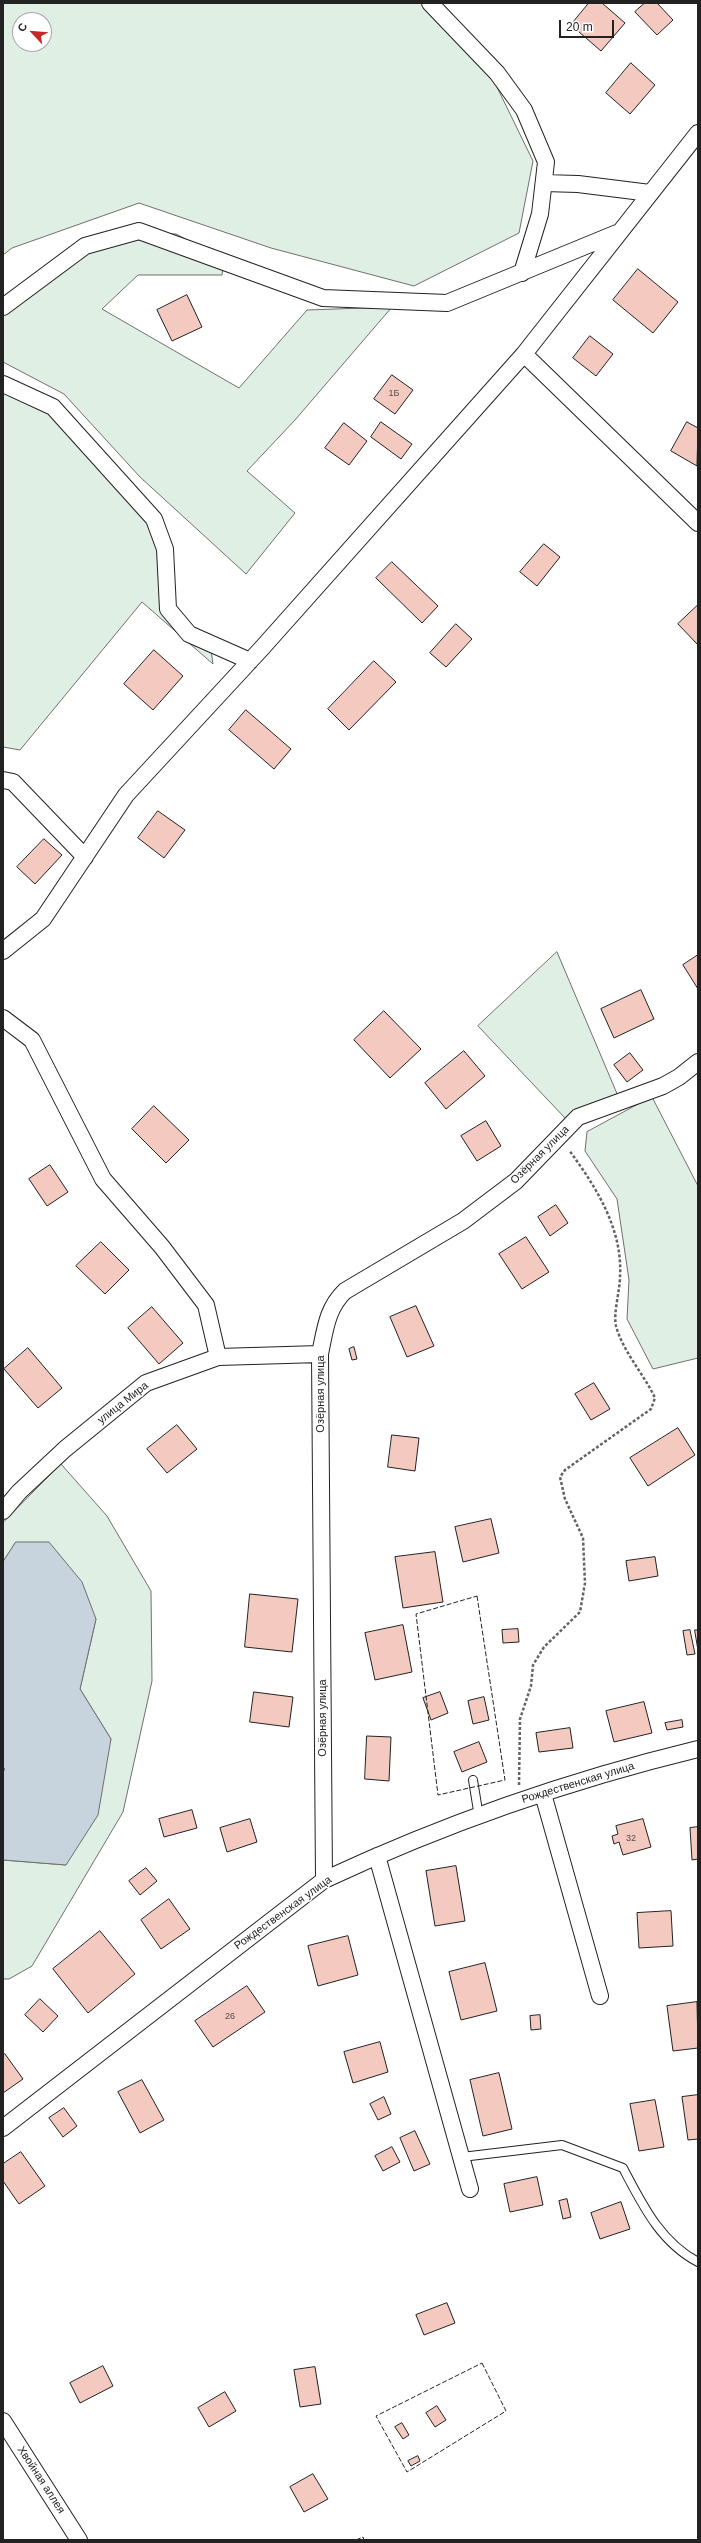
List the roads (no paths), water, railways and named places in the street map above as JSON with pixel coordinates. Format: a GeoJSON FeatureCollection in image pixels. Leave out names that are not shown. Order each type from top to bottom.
{"type":"FeatureCollection","features":[{"type":"Feature","properties":{"kind":"street"},"geometry":{"type":"LineString","coordinates":[[430,3],[497,73],[524,110],[546,162],[540,214],[522,273]]}},
{"type":"Feature","properties":{"kind":"street"},"geometry":{"type":"LineString","coordinates":[[3,951],[43,919],[126,795],[250,661],[524,354],[698,133]]}},
{"type":"Feature","properties":{"kind":"street"},"geometry":{"type":"LineString","coordinates":[[544,183],[578,184],[650,193]]}},
{"type":"Feature","properties":{"kind":"street"},"geometry":{"type":"LineString","coordinates":[[3,306],[85,246],[139,231],[323,298],[447,303],[620,232]]}},
{"type":"Feature","properties":{"kind":"street"},"geometry":{"type":"LineString","coordinates":[[524,354],[698,523]]}},
{"type":"Feature","properties":{"kind":"street"},"geometry":{"type":"LineString","coordinates":[[3,384],[53,407],[154,519],[165,549],[168,609],[189,634],[250,661]]}},
{"type":"Feature","properties":{"kind":"street"},"geometry":{"type":"LineString","coordinates":[[3,780],[13,782],[84,857]]}},
{"type":"Feature","properties":{"kind":"street"},"geometry":{"type":"LineString","coordinates":[[3,1018],[32,1040],[103,1179],[162,1247],[206,1306],[218,1356]]}},
{"type":"Feature","properties":{"kind":"street","name":"Озёрная улица"},"geometry":{"type":"LineString","coordinates":[[324,1880],[320,1354],[329,1313],[334,1302],[345,1291],[463,1221],[516,1181],[578,1117],[663,1086],[679,1077],[698,1062]]}},
{"type":"Feature","properties":{"kind":"street","name":"улица Мира"},"geometry":{"type":"LineString","coordinates":[[3,1511],[19,1492],[65,1449],[146,1383],[218,1356],[320,1354]]}},
{"type":"Feature","properties":{"kind":"street","name":"Рождественская улица"},"geometry":{"type":"LineString","coordinates":[[3,2128],[324,1880],[378,1856],[520,1801],[646,1762],[698,1749]]}},
{"type":"Feature","properties":{"kind":"street"},"geometry":{"type":"LineString","coordinates":[[544,1794],[600,1996]]}},
{"type":"Feature","properties":{"kind":"street"},"geometry":{"type":"LineString","coordinates":[[378,1856],[470,2189]]}},
{"type":"Feature","properties":{"kind":"street","name":"Хвойная аллея"},"geometry":{"type":"LineString","coordinates":[[3,2421],[79,2540]]}},
{"type":"Feature","properties":{"kind":"lane"},"geometry":{"type":"LineString","coordinates":[[473,1780],[479,1817]]}},
{"type":"Feature","properties":{"kind":"lane"},"geometry":{"type":"LineString","coordinates":[[462,2157],[562,2144],[622,2168],[649,2219],[683,2254],[698,2262]]}}]}
